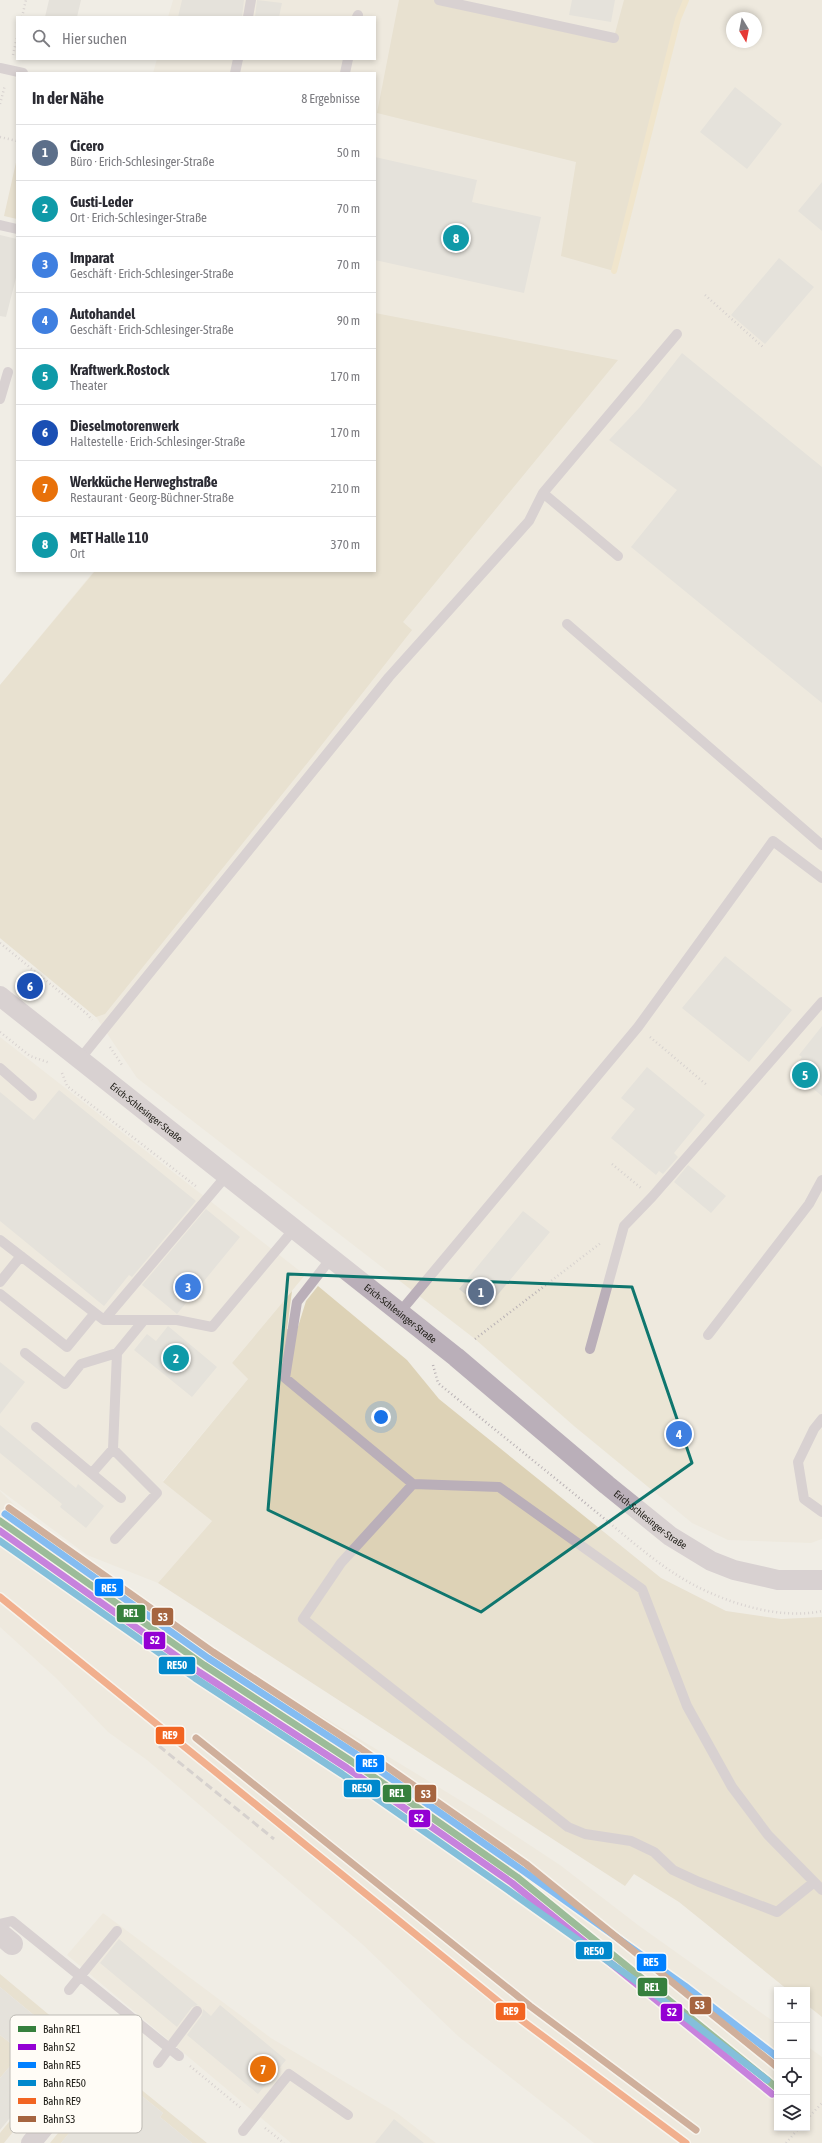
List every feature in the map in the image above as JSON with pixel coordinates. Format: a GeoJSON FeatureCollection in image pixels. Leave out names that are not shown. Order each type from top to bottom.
{"type":"FeatureCollection","features":[{"type":"Feature","properties":{"kind":"street","name":"Erich-Schlesinger-Straße"},"geometry":{"type":"LineString","coordinates":[[0,996],[80,1059],[222,1181],[295,1228],[332,1257],[670,1536],[711,1561],[734,1570],[778,1580],[822,1580]]}},
{"type":"Feature","properties":{"kind":"street"},"geometry":{"type":"LineString","coordinates":[[31,2143],[39,2133]]}},
{"type":"Feature","properties":{"kind":"lane"},"geometry":{"type":"LineString","coordinates":[[248,16],[252,0]]}},
{"type":"Feature","properties":{"kind":"lane"},"geometry":{"type":"LineString","coordinates":[[439,0],[614,38]]}},
{"type":"Feature","properties":{"kind":"lane"},"geometry":{"type":"LineString","coordinates":[[235,72],[238,60]]}},
{"type":"Feature","properties":{"kind":"lane"},"geometry":{"type":"LineString","coordinates":[[345,72],[348,60]]}},
{"type":"Feature","properties":{"kind":"lane"},"geometry":{"type":"LineString","coordinates":[[0,68],[18,72]]}},
{"type":"Feature","properties":{"kind":"lane"},"geometry":{"type":"LineString","coordinates":[[0,225],[16,228]]}},
{"type":"Feature","properties":{"kind":"lane"},"geometry":{"type":"LineString","coordinates":[[80,1059],[389,677],[529,521],[544,493],[677,334]]}},
{"type":"Feature","properties":{"kind":"lane"},"geometry":{"type":"LineString","coordinates":[[0,399],[8,372]]}},
{"type":"Feature","properties":{"kind":"lane"},"geometry":{"type":"LineString","coordinates":[[544,493],[618,556]]}},
{"type":"Feature","properties":{"kind":"lane"},"geometry":{"type":"LineString","coordinates":[[567,624],[822,845]]}},
{"type":"Feature","properties":{"kind":"lane"},"geometry":{"type":"LineString","coordinates":[[400,1312],[638,1027],[773,841],[822,878]]}},
{"type":"Feature","properties":{"kind":"lane"},"geometry":{"type":"LineString","coordinates":[[590,1348],[624,1226],[652,1197],[822,1002]]}},
{"type":"Feature","properties":{"kind":"lane"},"geometry":{"type":"LineString","coordinates":[[0,1068],[32,1096]]}},
{"type":"Feature","properties":{"kind":"lane"},"geometry":{"type":"LineString","coordinates":[[708,1335],[808,1204],[822,1180]]}},
{"type":"Feature","properties":{"kind":"lane"},"geometry":{"type":"LineString","coordinates":[[104,1320],[222,1181]]}},
{"type":"Feature","properties":{"kind":"lane"},"geometry":{"type":"LineString","coordinates":[[0,1240],[104,1320],[178,1320],[212,1327],[295,1228]]}},
{"type":"Feature","properties":{"kind":"lane"},"geometry":{"type":"LineString","coordinates":[[0,1282],[21,1256]]}},
{"type":"Feature","properties":{"kind":"lane"},"geometry":{"type":"LineString","coordinates":[[332,1257],[297,1302],[285,1378],[412,1484],[499,1487],[642,1589],[687,1706],[732,1787],[768,1835],[813,1883],[822,1890]]}},
{"type":"Feature","properties":{"kind":"lane"},"geometry":{"type":"LineString","coordinates":[[0,1294],[67,1347],[95,1313]]}},
{"type":"Feature","properties":{"kind":"lane"},"geometry":{"type":"LineString","coordinates":[[25,1353],[65,1384],[81,1364],[117,1353],[144,1320]]}},
{"type":"Feature","properties":{"kind":"lane"},"geometry":{"type":"LineString","coordinates":[[92,1473],[113,1449],[117,1353]]}},
{"type":"Feature","properties":{"kind":"lane"},"geometry":{"type":"LineString","coordinates":[[822,1419],[814,1430],[798,1462],[804,1499],[822,1512]]}},
{"type":"Feature","properties":{"kind":"lane"},"geometry":{"type":"LineString","coordinates":[[36,1427],[121,1498]]}},
{"type":"Feature","properties":{"kind":"lane"},"geometry":{"type":"LineString","coordinates":[[113,1449],[157,1493],[115,1539]]}},
{"type":"Feature","properties":{"kind":"lane"},"geometry":{"type":"LineString","coordinates":[[412,1484],[341,1563],[303,1619],[568,1827],[585,1834],[631,1841],[654,1852],[673,1870],[699,1882],[776,1912],[813,1883]]}},
{"type":"Feature","properties":{"kind":"lane"},"geometry":{"type":"LineString","coordinates":[[0,1924],[12,1921],[128,2015]]}},
{"type":"Feature","properties":{"kind":"lane"},"geometry":{"type":"LineString","coordinates":[[68,1990],[117,1931]]}},
{"type":"Feature","properties":{"kind":"lane"},"geometry":{"type":"LineString","coordinates":[[158,2063],[196,2011]]}},
{"type":"Feature","properties":{"kind":"lane"},"geometry":{"type":"LineString","coordinates":[[142,2027],[178,2056]]}},
{"type":"Feature","properties":{"kind":"lane"},"geometry":{"type":"LineString","coordinates":[[243,2131],[289,2074],[348,2115]]}},
{"type":"Feature","properties":{"kind":"path"},"geometry":{"type":"LineString","coordinates":[[22,16],[26,0]]}},
{"type":"Feature","properties":{"kind":"path"},"geometry":{"type":"LineString","coordinates":[[0,137],[16,141]]}},
{"type":"Feature","properties":{"kind":"path"},"geometry":{"type":"LineString","coordinates":[[704,295],[763,347]]}},
{"type":"Feature","properties":{"kind":"path"},"geometry":{"type":"LineString","coordinates":[[638,1027],[708,1086]]}},
{"type":"Feature","properties":{"kind":"path"},"geometry":{"type":"LineString","coordinates":[[60,1067],[67,1086],[199,1189],[222,1181]]}},
{"type":"Feature","properties":{"kind":"path"},"geometry":{"type":"LineString","coordinates":[[612,1164],[652,1197]]}},
{"type":"Feature","properties":{"kind":"path"},"geometry":{"type":"LineString","coordinates":[[475,1339],[624,1226]]}},
{"type":"Feature","properties":{"kind":"path"},"geometry":{"type":"LineString","coordinates":[[178,2056],[284,2143]]}},
{"type":"Feature","properties":{"kind":"path"},"geometry":{"type":"LineString","coordinates":[[810,2116],[822,2103]]}},
{"type":"Feature","properties":{"kind":"path"},"geometry":{"type":"LineString","coordinates":[[786,2143],[796,2131]]}},
{"type":"Feature","properties":{"kind":"highlighted area"},"geometry":{"type":"Polygon","coordinates":[[[288,1274],[632,1287],[692,1463],[481,1612],[268,1510],[288,1274]]]}},
{"type":"Feature","properties":{"kind":"shaded area"},"geometry":{"type":"Polygon","coordinates":[[[173,0],[822,0],[822,1539],[811,1543],[728,1540],[692,1523],[574,1426],[475,1339],[137,1078],[96,1017],[0,938],[0,685],[93,572],[376,572],[376,72],[153,72],[157,60],[376,60],[376,16],[168,16],[173,0]]]}},
{"type":"Feature","properties":{"kind":"shaded area"},"geometry":{"type":"Polygon","coordinates":[[[399,0],[439,0],[614,37],[624,0],[686,0],[678,19],[614,271],[561,256],[576,162],[377,113],[399,0]]]}},
{"type":"Feature","properties":{"kind":"shaded area"},"geometry":{"type":"Polygon","coordinates":[[[16,162],[16,219],[4,216],[16,162]]]}},
{"type":"Feature","properties":{"kind":"shaded area"},"geometry":{"type":"Polygon","coordinates":[[[376,313],[618,360],[403,622],[412,630],[313,756],[105,1014],[96,1017],[0,938],[0,685],[94,572],[376,572],[376,313]]]}},
{"type":"Feature","properties":{"kind":"shaded area"},"geometry":{"type":"Polygon","coordinates":[[[0,1037],[305,1275],[232,1363],[248,1379],[163,1481],[212,1521],[158,1583],[87,1555],[0,1490],[0,1037]]]}},
{"type":"Feature","properties":{"kind":"shaded area"},"geometry":{"type":"Polygon","coordinates":[[[318,1286],[407,1360],[439,1399],[661,1578],[726,1611],[781,1619],[822,1617],[822,2017],[810,2007],[810,1987],[784,1987],[679,1902],[634,1874],[625,1886],[158,1583],[212,1521],[163,1482],[248,1379],[232,1363],[292,1291],[287,1329],[297,1330],[306,1301],[318,1286]]]}},
{"type":"Feature","properties":{"kind":"shaded area"},"geometry":{"type":"Polygon","coordinates":[[[0,1491],[34,1524],[94,1576],[218,1664],[300,1716],[307,1707],[481,1813],[560,1865],[638,1925],[774,2022],[774,2131],[810,2131],[810,2048],[822,2057],[822,2143],[594,2143],[459,2037],[362,1944],[147,1760],[108,1732],[56,1678],[0,1627],[0,1491]]]}},
{"type":"Feature","properties":{"kind":"shaded area"},"geometry":{"type":"Polygon","coordinates":[[[103,1913],[271,2038],[397,2113],[436,2143],[291,2143],[142,2018],[142,2015],[138,2015],[67,1955],[103,1913]]]}},
{"type":"Feature","properties":{"kind":"shaded area"},"geometry":{"type":"Polygon","coordinates":[[[0,1974],[49,2015],[34,2015],[0,1987],[0,1974]]]}},
{"type":"Feature","properties":{"kind":"shaded area"},"geometry":{"type":"Polygon","coordinates":[[[0,2035],[10,2043],[10,2066],[0,2078],[0,2035]]]}},
{"type":"Feature","properties":{"kind":"shaded area"},"geometry":{"type":"Polygon","coordinates":[[[142,2090],[207,2143],[192,2143],[160,2117],[163,2113],[142,2096],[142,2090]]]}},
{"type":"Feature","properties":{"kind":"shaded area"},"geometry":{"type":"Polygon","coordinates":[[[10,2121],[10,2133],[12,2133],[4,2143],[0,2143],[0,2133],[10,2121]]]}},
{"type":"Feature","properties":{"kind":"shaded area"},"geometry":{"type":"Polygon","coordinates":[[[58,2133],[69,2133],[61,2143],[50,2143],[58,2133]]]}},
{"type":"Feature","properties":{"kind":"building"},"geometry":{"type":"Polygon","coordinates":[[[49,0],[81,0],[77,16],[45,16],[49,0]]]}},
{"type":"Feature","properties":{"kind":"building"},"geometry":{"type":"Polygon","coordinates":[[[182,0],[244,0],[242,16],[178,16],[182,0]]]}},
{"type":"Feature","properties":{"kind":"building"},"geometry":{"type":"Polygon","coordinates":[[[257,0],[282,3],[279,16],[255,16],[257,0]]]}},
{"type":"Feature","properties":{"kind":"building"},"geometry":{"type":"Polygon","coordinates":[[[572,0],[615,0],[611,22],[569,15],[572,0]]]}},
{"type":"Feature","properties":{"kind":"building"},"geometry":{"type":"Polygon","coordinates":[[[735,87],[782,124],[747,169],[700,132],[735,87]]]}},
{"type":"Feature","properties":{"kind":"building"},"geometry":{"type":"Polygon","coordinates":[[[376,157],[477,180],[472,202],[541,217],[524,293],[376,260],[376,157]]]}},
{"type":"Feature","properties":{"kind":"building"},"geometry":{"type":"Polygon","coordinates":[[[822,182],[822,231],[798,211],[822,182]]]}},
{"type":"Feature","properties":{"kind":"building"},"geometry":{"type":"Polygon","coordinates":[[[0,235],[16,239],[16,278],[6,317],[0,316],[0,235]]]}},
{"type":"Feature","properties":{"kind":"building"},"geometry":{"type":"Polygon","coordinates":[[[779,258],[814,287],[765,344],[731,315],[779,258]]]}},
{"type":"Feature","properties":{"kind":"building"},"geometry":{"type":"Polygon","coordinates":[[[682,353],[822,467],[822,703],[631,547],[677,490],[609,440],[640,407],[682,353]]]}},
{"type":"Feature","properties":{"kind":"building"},"geometry":{"type":"Polygon","coordinates":[[[725,956],[792,1010],[749,1062],[682,1008],[725,956]]]}},
{"type":"Feature","properties":{"kind":"building"},"geometry":{"type":"Polygon","coordinates":[[[822,1026],[822,1096],[791,1071],[802,1057],[799,1055],[822,1026]]]}},
{"type":"Feature","properties":{"kind":"building"},"geometry":{"type":"Polygon","coordinates":[[[647,1067],[705,1115],[674,1153],[678,1157],[663,1174],[659,1171],[656,1175],[611,1138],[635,1109],[621,1098],[647,1067]]]}},
{"type":"Feature","properties":{"kind":"building"},"geometry":{"type":"Polygon","coordinates":[[[59,1090],[196,1201],[132,1277],[129,1275],[104,1306],[0,1221],[0,1092],[34,1120],[59,1090]]]}},
{"type":"Feature","properties":{"kind":"building"},"geometry":{"type":"Polygon","coordinates":[[[688,1165],[726,1196],[711,1213],[674,1182],[688,1165]]]}},
{"type":"Feature","properties":{"kind":"building"},"geometry":{"type":"Polygon","coordinates":[[[206,1209],[240,1237],[177,1314],[142,1285],[206,1209]]]}},
{"type":"Feature","properties":{"kind":"building"},"geometry":{"type":"Polygon","coordinates":[[[523,1211],[550,1232],[485,1310],[459,1289],[523,1211]]]}},
{"type":"Feature","properties":{"kind":"building"},"geometry":{"type":"Polygon","coordinates":[[[168,1326],[217,1367],[192,1397],[134,1350],[147,1334],[156,1341],[168,1326]]]}},
{"type":"Feature","properties":{"kind":"building"},"geometry":{"type":"Polygon","coordinates":[[[0,1362],[25,1382],[0,1414],[0,1362]]]}},
{"type":"Feature","properties":{"kind":"building"},"geometry":{"type":"Polygon","coordinates":[[[0,1425],[76,1488],[78,1484],[104,1506],[86,1528],[60,1507],[62,1504],[0,1453],[0,1425]]]}},
{"type":"Feature","properties":{"kind":"building"},"geometry":{"type":"Polygon","coordinates":[[[119,1939],[198,2005],[192,2007],[177,2027],[100,1963],[119,1939]]]}},
{"type":"Feature","properties":{"kind":"building"},"geometry":{"type":"Polygon","coordinates":[[[0,1987],[34,2015],[10,2015],[10,2043],[0,2035],[0,1987]]]}},
{"type":"Feature","properties":{"kind":"building"},"geometry":{"type":"Polygon","coordinates":[[[220,2005],[286,2060],[258,2094],[187,2035],[202,2015],[203,2009],[211,2016],[220,2005]]]}},
{"type":"Feature","properties":{"kind":"building"},"geometry":{"type":"Polygon","coordinates":[[[10,2066],[10,2118],[0,2130],[0,2078],[10,2066]]]}},
{"type":"Feature","properties":{"kind":"building"},"geometry":{"type":"Polygon","coordinates":[[[142,2096],[163,2113],[160,2117],[192,2143],[61,2143],[69,2133],[142,2133],[142,2096]]]}},
{"type":"Feature","properties":{"kind":"building"},"geometry":{"type":"Polygon","coordinates":[[[394,2119],[424,2143],[375,2143],[394,2119]]]}},
{"type":"Feature","properties":{"kind":"waterway"},"geometry":{"type":"LineString","coordinates":[[614,271],[678,19],[686,0]]}},
{"type":"Feature","properties":{"kind":"railway"},"geometry":{"type":"LineString","coordinates":[[159,1746],[274,1839]]}},
{"type":"Feature","properties":{"kind":"rail line","name":"S3"},"geometry":{"type":"LineString","coordinates":[[9,1508],[213,1652],[360,1748],[526,1864],[774,2065]]}},
{"type":"Feature","properties":{"kind":"rail line","name":"RE5"},"geometry":{"type":"LineString","coordinates":[[5,1514],[208,1658],[356,1754],[522,1870],[685,1986],[774,2055]]}},
{"type":"Feature","properties":{"kind":"rail line","name":"RE1"},"geometry":{"type":"LineString","coordinates":[[0,1521],[204,1665],[351,1761],[517,1877],[774,2086]]}},
{"type":"Feature","properties":{"kind":"rail line","name":"S2"},"geometry":{"type":"LineString","coordinates":[[0,1531],[199,1672],[347,1768],[512,1883],[772,2094]]}},
{"type":"Feature","properties":{"kind":"rail line","name":"RE50"},"geometry":{"type":"LineString","coordinates":[[0,1541],[195,1678],[342,1774],[508,1890],[671,2006],[767,2080]]}},
{"type":"Feature","properties":{"kind":"rail line","name":"RE9"},"geometry":{"type":"LineString","coordinates":[[0,1597],[520,2019],[686,2143]]}},
{"type":"Feature","properties":{"kind":"rail line","name":"S3"},"geometry":{"type":"LineString","coordinates":[[196,1738],[530,2006],[696,2130]]}},
{"type":"Feature","properties":{"kind":"place","name":"MET Halle 110"},"geometry":{"type":"Point","coordinates":[456,238]}},
{"type":"Feature","properties":{"kind":"place","name":"Dieselmotorenwerk"},"geometry":{"type":"Point","coordinates":[30,986]}},
{"type":"Feature","properties":{"kind":"place","name":"Kraftwerk.Rostock"},"geometry":{"type":"Point","coordinates":[805,1075]}},
{"type":"Feature","properties":{"kind":"place","name":"Imparat"},"geometry":{"type":"Point","coordinates":[188,1287]}},
{"type":"Feature","properties":{"kind":"place","name":"Cicero"},"geometry":{"type":"Point","coordinates":[481,1292]}},
{"type":"Feature","properties":{"kind":"place","name":"Gusti-Leder"},"geometry":{"type":"Point","coordinates":[176,1358]}},
{"type":"Feature","properties":{"kind":"place","name":"Autohandel"},"geometry":{"type":"Point","coordinates":[679,1434]}},
{"type":"Feature","properties":{"kind":"place","name":"Werkküche Herweghstraße"},"geometry":{"type":"Point","coordinates":[263,2069]}}]}
